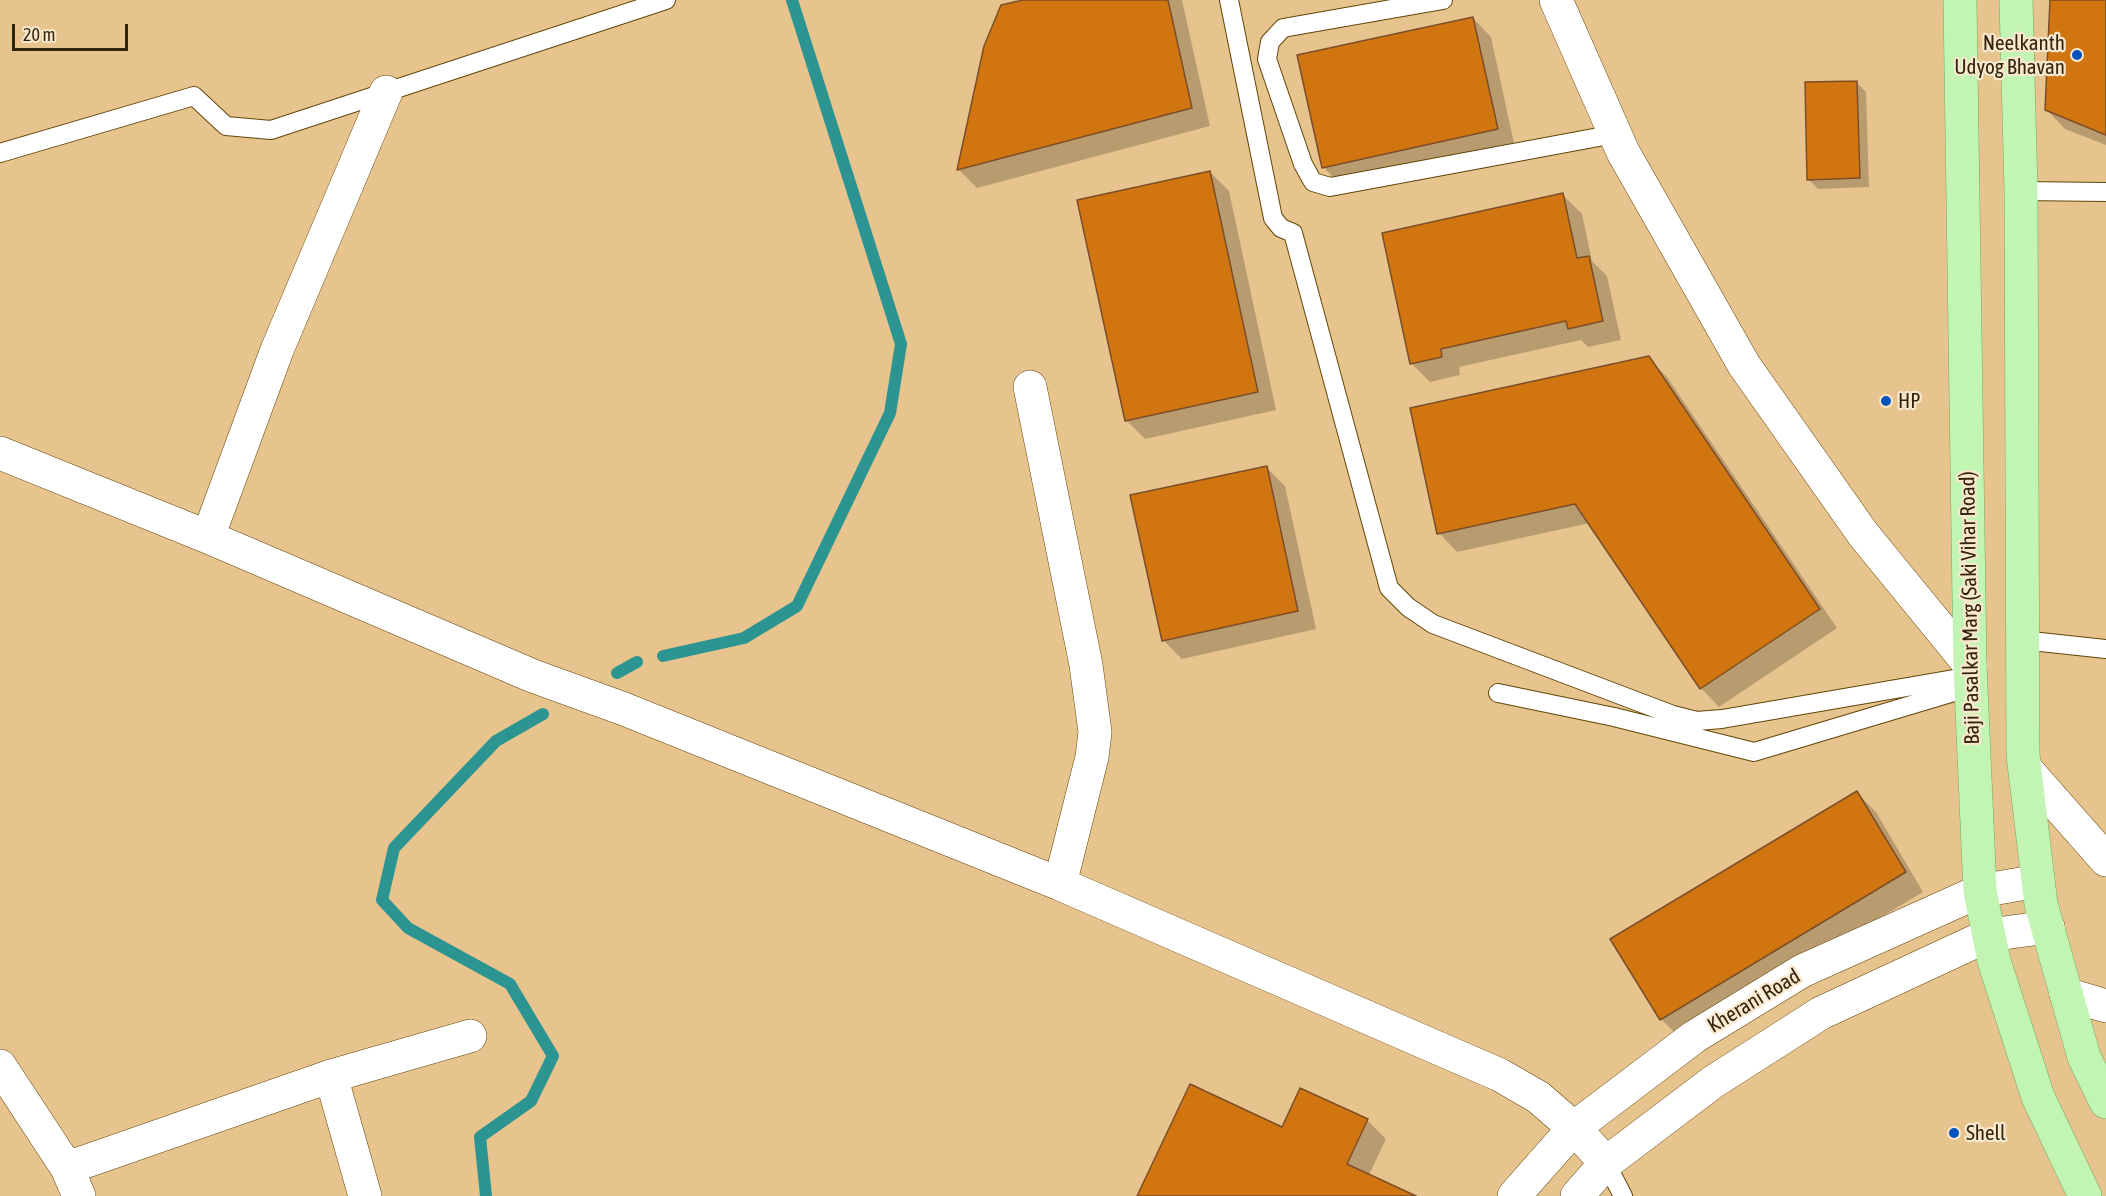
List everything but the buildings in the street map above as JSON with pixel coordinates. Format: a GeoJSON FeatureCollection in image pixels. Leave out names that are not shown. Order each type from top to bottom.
{"type":"FeatureCollection","features":[{"type":"Feature","properties":{"kind":"main road","name":"Baji Pasalkar Marg (Saki Vihar Road)"},"geometry":{"type":"LineString","coordinates":[[1960,0],[1971,676],[1980,891],[1994,961],[2038,1097],[2085,1196]]}},
{"type":"Feature","properties":{"kind":"main road"},"geometry":{"type":"LineString","coordinates":[[2016,0],[2021,191],[2023,755],[2041,904],[2084,1057],[2106,1102]]}},
{"type":"Feature","properties":{"kind":"street"},"geometry":{"type":"LineString","coordinates":[[1556,0],[1623,152],[1744,365],[1863,534],[1971,676]]}},
{"type":"Feature","properties":{"kind":"street"},"geometry":{"type":"LineString","coordinates":[[208,537],[277,350],[386,92]]}},
{"type":"Feature","properties":{"kind":"street"},"geometry":{"type":"LineString","coordinates":[[1030,387],[1086,665],[1095,732],[1092,757],[1060,884]]}},
{"type":"Feature","properties":{"kind":"street"},"geometry":{"type":"LineString","coordinates":[[0,453],[208,537],[533,676],[624,709],[1060,884],[1500,1075],[1538,1097],[1574,1128],[1606,1163]]}},
{"type":"Feature","properties":{"kind":"street"},"geometry":{"type":"LineString","coordinates":[[2025,768],[2106,860]]}},
{"type":"Feature","properties":{"kind":"street","name":"Kherani Road"},"geometry":{"type":"LineString","coordinates":[[1514,1196],[1574,1128],[1694,1037],[1802,971],[1980,891],[2038,880]]}},
{"type":"Feature","properties":{"kind":"street"},"geometry":{"type":"LineString","coordinates":[[1577,1196],[1606,1163],[1713,1082],[1821,1013],[1989,935],[2048,927]]}},
{"type":"Feature","properties":{"kind":"street"},"geometry":{"type":"LineString","coordinates":[[2066,994],[2106,1006]]}},
{"type":"Feature","properties":{"kind":"street"},"geometry":{"type":"LineString","coordinates":[[0,1066],[73,1182],[331,1076],[470,1036]]}},
{"type":"Feature","properties":{"kind":"street"},"geometry":{"type":"LineString","coordinates":[[331,1076],[364,1196]]}},
{"type":"Feature","properties":{"kind":"lane"},"geometry":{"type":"LineString","coordinates":[[0,153],[194,96],[226,126],[271,130],[666,0]]}},
{"type":"Feature","properties":{"kind":"lane"},"geometry":{"type":"LineString","coordinates":[[1229,0],[1273,218],[1281,228],[1293,233],[1389,588],[1408,608],[1433,624],[1673,715],[1697,721],[1722,719],[1971,676]]}},
{"type":"Feature","properties":{"kind":"lane"},"geometry":{"type":"LineString","coordinates":[[1443,0],[1283,28],[1270,42],[1267,59],[1303,164],[1313,182],[1329,187],[1615,134]]}},
{"type":"Feature","properties":{"kind":"lane"},"geometry":{"type":"LineString","coordinates":[[2021,191],[2106,192]]}},
{"type":"Feature","properties":{"kind":"lane"},"geometry":{"type":"LineString","coordinates":[[2022,640],[2106,649]]}},
{"type":"Feature","properties":{"kind":"lane"},"geometry":{"type":"LineString","coordinates":[[1498,693],[1614,717],[1754,752],[1971,676]]}},
{"type":"Feature","properties":{"kind":"lane"},"geometry":{"type":"LineString","coordinates":[[1606,1163],[1623,1196]]}},
{"type":"Feature","properties":{"kind":"waterway"},"geometry":{"type":"LineString","coordinates":[[663,656],[744,638],[797,606],[890,413],[901,344],[792,0]]}},
{"type":"Feature","properties":{"kind":"waterway"},"geometry":{"type":"LineString","coordinates":[[617,673],[637,662]]}},
{"type":"Feature","properties":{"kind":"waterway"},"geometry":{"type":"LineString","coordinates":[[486,1196],[480,1137],[531,1101],[553,1056],[510,984],[408,928],[382,900],[394,848],[496,741],[543,714]]}},
{"type":"Feature","properties":{"kind":"place","name":"Neelkanth Udyog Bhavan"},"geometry":{"type":"Point","coordinates":[2077,55]}},
{"type":"Feature","properties":{"kind":"place","name":"HP"},"geometry":{"type":"Point","coordinates":[1886,401]}},
{"type":"Feature","properties":{"kind":"place","name":"Shell"},"geometry":{"type":"Point","coordinates":[1954,1133]}}]}
